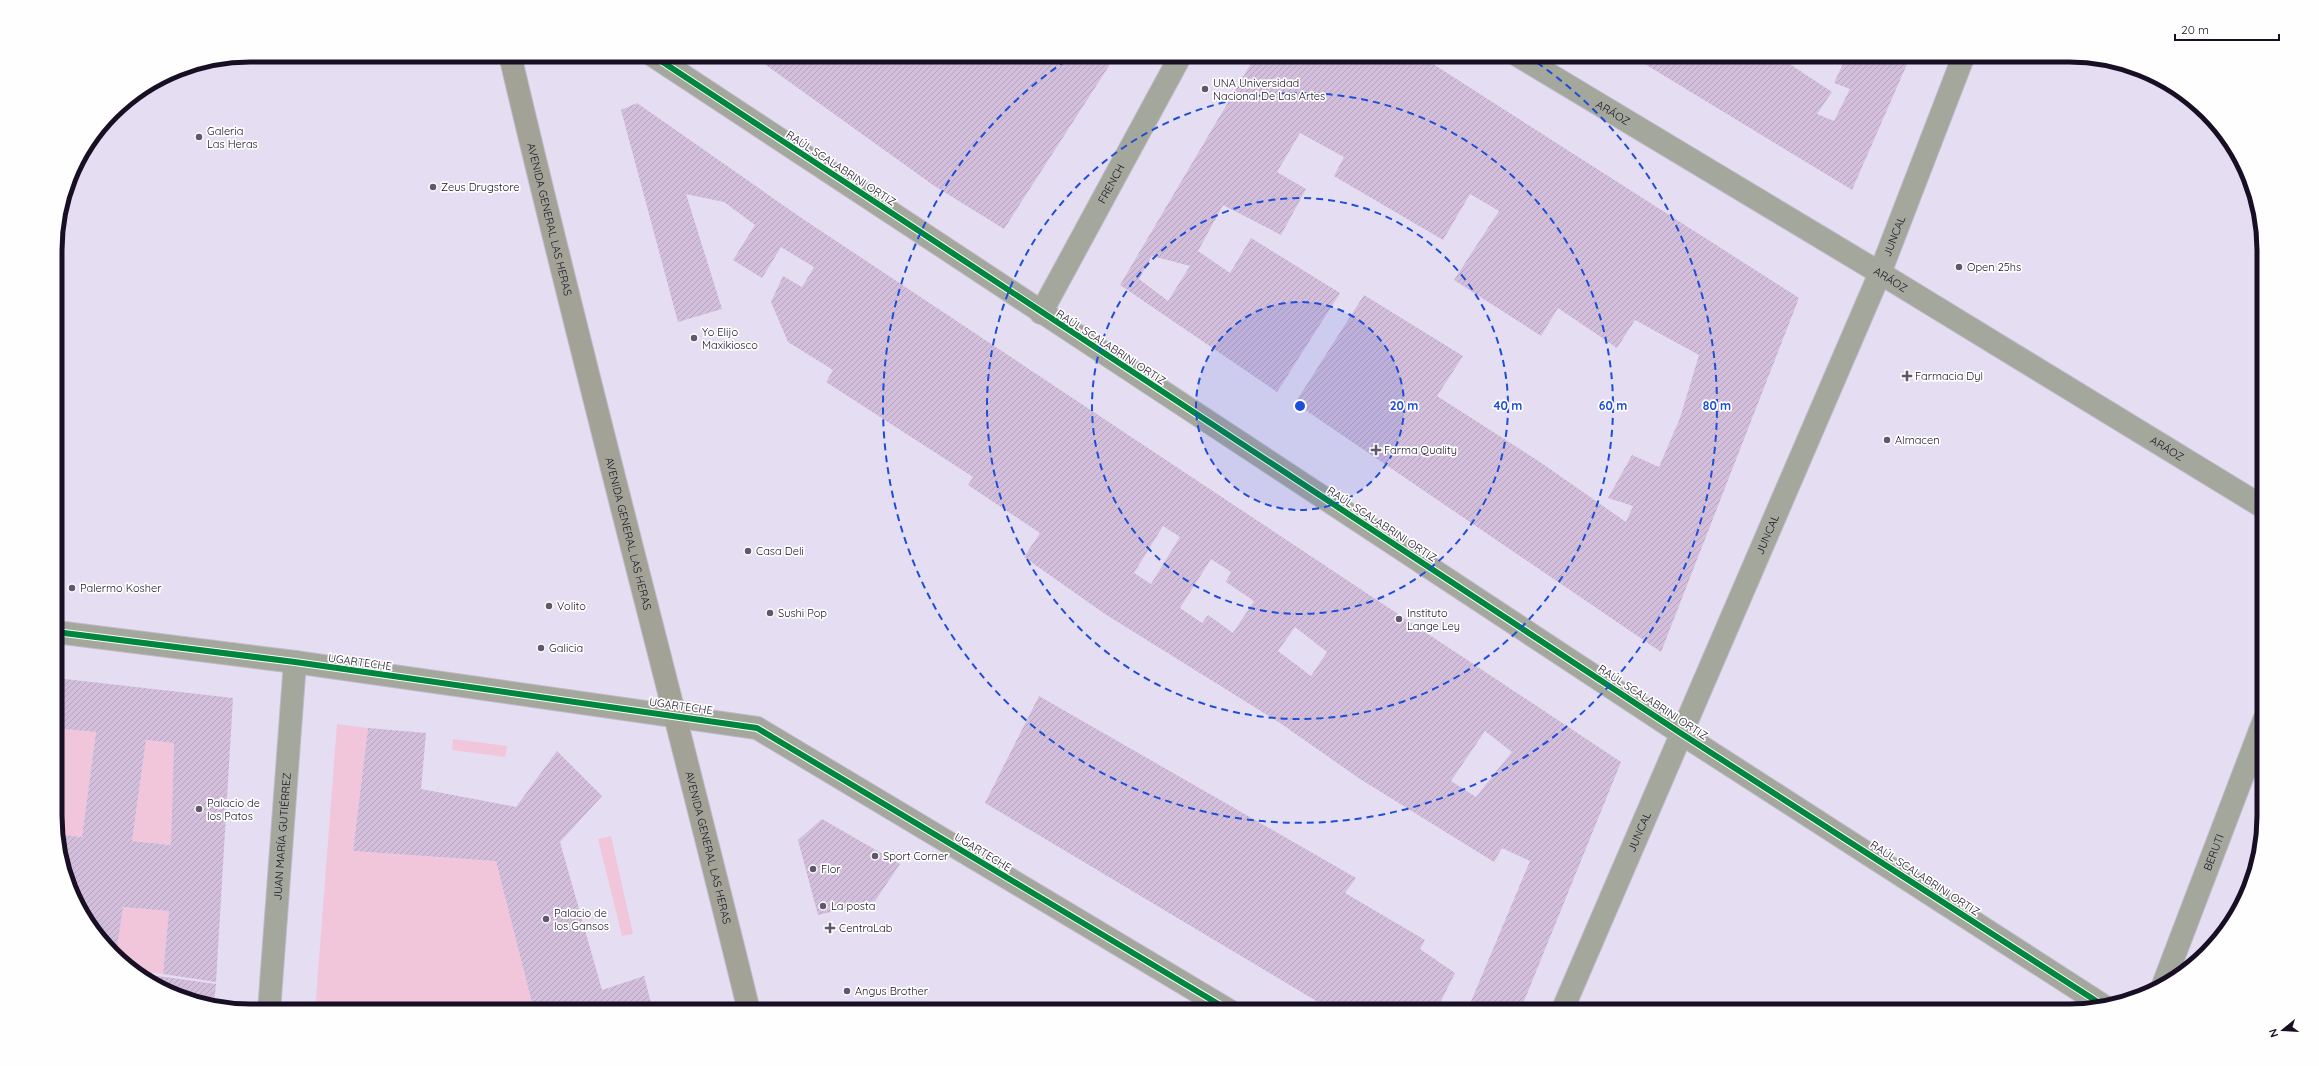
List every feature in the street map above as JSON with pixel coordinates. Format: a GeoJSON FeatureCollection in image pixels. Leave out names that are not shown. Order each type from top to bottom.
{"type":"FeatureCollection","features":[{"type":"Feature","properties":{"kind":"main road","name":"AVENIDA GENERAL LAS HERAS"},"geometry":{"type":"LineString","coordinates":[[512,62],[552,234],[676,715],[747,1004]]}},
{"type":"Feature","properties":{"kind":"street","name":"RAÚL SCALABRINI ORTIZ"},"geometry":{"type":"LineString","coordinates":[[663,62],[1682,734],[2097,1001]]}},
{"type":"Feature","properties":{"kind":"street","name":"FRENCH"},"geometry":{"type":"LineString","coordinates":[[1042,313],[1177,62]]}},
{"type":"Feature","properties":{"kind":"street","name":"ARÁOZ"},"geometry":{"type":"LineString","coordinates":[[1529,62],[1880,272],[2257,503]]}},
{"type":"Feature","properties":{"kind":"street","name":"JUNCAL"},"geometry":{"type":"LineString","coordinates":[[1565,1004],[1880,272],[1961,62]]}},
{"type":"Feature","properties":{"kind":"street","name":"UGARTECHE"},"geometry":{"type":"LineString","coordinates":[[62,633],[295,662],[676,715],[757,728],[1218,1004]]}},
{"type":"Feature","properties":{"kind":"street","name":"JUAN MARÍA GUTIÉRREZ"},"geometry":{"type":"LineString","coordinates":[[270,1004],[295,662]]}},
{"type":"Feature","properties":{"kind":"street","name":"BERUTI"},"geometry":{"type":"LineString","coordinates":[[2166,977],[2257,738]]}},
{"type":"Feature","properties":{"kind":"shaded area"},"geometry":{"type":"Polygon","coordinates":[[[337,724],[368,728],[353,851],[496,861],[532,1004],[316,1004],[337,724]]]}},
{"type":"Feature","properties":{"kind":"shaded area"},"geometry":{"type":"Polygon","coordinates":[[[65,729],[96,732],[82,837],[63,835],[62,750],[65,729]]]}},
{"type":"Feature","properties":{"kind":"shaded area"},"geometry":{"type":"Polygon","coordinates":[[[453,739],[507,746],[505,757],[452,750],[453,739]]]}},
{"type":"Feature","properties":{"kind":"shaded area"},"geometry":{"type":"Polygon","coordinates":[[[146,740],[174,743],[171,845],[132,841],[146,740]]]}},
{"type":"Feature","properties":{"kind":"shaded area"},"geometry":{"type":"Polygon","coordinates":[[[611,836],[633,934],[622,936],[598,839],[611,836]]]}},
{"type":"Feature","properties":{"kind":"shaded area"},"geometry":{"type":"Polygon","coordinates":[[[123,907],[169,911],[163,974],[147,972],[117,949],[123,907]]]}},
{"type":"Feature","properties":{"kind":"building"},"geometry":{"type":"Polygon","coordinates":[[[762,62],[1111,62],[1004,229],[933,185],[762,62]]]}},
{"type":"Feature","properties":{"kind":"building"},"geometry":{"type":"Polygon","coordinates":[[[1252,62],[1430,62],[1799,298],[1661,652],[1295,403],[1364,295],[1463,356],[1437,396],[1537,460],[1626,522],[1633,506],[1608,498],[1632,455],[1659,467],[1680,418],[1699,355],[1635,320],[1617,348],[1558,308],[1541,336],[1454,280],[1499,211],[1470,194],[1443,240],[1334,176],[1344,157],[1300,133],[1277,172],[1306,189],[1281,235],[1223,205],[1198,251],[1230,273],[1251,238],[1340,293],[1277,392],[1120,285],[1252,62]],[[1152,256],[1139,279],[1168,301],[1190,266],[1152,256]]]}},
{"type":"Feature","properties":{"kind":"building"},"geometry":{"type":"Polygon","coordinates":[[[1642,62],[1787,62],[1832,92],[1817,114],[1834,121],[1850,89],[1834,83],[1844,62],[1908,62],[1852,190],[1642,62]]]}},
{"type":"Feature","properties":{"kind":"building"},"geometry":{"type":"Polygon","coordinates":[[[637,103],[800,217],[1621,762],[1523,1004],[1470,1004],[1530,861],[1502,848],[1494,862],[1360,779],[1280,723],[1105,614],[1024,557],[1040,533],[968,485],[973,477],[826,382],[833,370],[788,342],[771,302],[783,276],[802,287],[814,267],[781,247],[762,278],[733,260],[755,225],[724,202],[686,194],[722,309],[678,322],[621,110],[637,103]],[[1163,526],[1134,573],[1151,584],[1180,537],[1163,526]],[[1211,559],[1180,608],[1202,623],[1208,615],[1233,633],[1254,601],[1226,582],[1231,572],[1211,559]],[[1295,627],[1278,651],[1311,676],[1327,652],[1295,627]],[[1485,731],[1451,781],[1476,797],[1512,752],[1485,731]]]}},
{"type":"Feature","properties":{"kind":"building","name":"Palacio de los Patos"},"geometry":{"type":"Polygon","coordinates":[[[62,679],[233,698],[216,982],[163,974],[169,911],[123,907],[117,949],[87,910],[76,888],[68,864],[63,835],[82,837],[96,732],[65,729],[62,747],[62,679]],[[146,740],[132,841],[171,845],[174,743],[146,740]]]}},
{"type":"Feature","properties":{"kind":"building"},"geometry":{"type":"Polygon","coordinates":[[[1039,696],[1356,878],[1345,893],[1425,940],[1420,949],[1455,973],[1440,1004],[1321,1004],[985,803],[1039,696]]]}},
{"type":"Feature","properties":{"kind":"building","name":"Palacio de los Gansos"},"geometry":{"type":"Polygon","coordinates":[[[368,728],[426,733],[421,789],[516,807],[557,751],[602,796],[560,842],[602,990],[644,976],[651,1004],[532,1004],[496,861],[353,851],[368,728]]]}},
{"type":"Feature","properties":{"kind":"building"},"geometry":{"type":"Polygon","coordinates":[[[822,819],[900,864],[875,901],[818,915],[798,840],[822,819]]]}},
{"type":"Feature","properties":{"kind":"building"},"geometry":{"type":"Polygon","coordinates":[[[150,975],[216,984],[214,1000],[202,998],[178,990],[150,975]]]}},
{"type":"Feature","properties":{"kind":"cycle path"},"geometry":{"type":"LineString","coordinates":[[663,62],[1682,734],[2097,1001]]}},
{"type":"Feature","properties":{"kind":"cycle path"},"geometry":{"type":"LineString","coordinates":[[62,633],[295,662],[757,728],[1218,1004]]}},
{"type":"Feature","properties":{"kind":"place","name":"UNA Universidad Nacional De Las Artes"},"geometry":{"type":"Point","coordinates":[1205,89]}},
{"type":"Feature","properties":{"kind":"place","name":"Galeria Las Heras"},"geometry":{"type":"Point","coordinates":[199,137]}},
{"type":"Feature","properties":{"kind":"place","name":"Zeus Drugstore"},"geometry":{"type":"Point","coordinates":[433,187]}},
{"type":"Feature","properties":{"kind":"place","name":"Open 25hs"},"geometry":{"type":"Point","coordinates":[1959,267]}},
{"type":"Feature","properties":{"kind":"place","name":"Yo Elijo Maxikiosco"},"geometry":{"type":"Point","coordinates":[694,338]}},
{"type":"Feature","properties":{"kind":"place","name":"Farmacia Dyl"},"geometry":{"type":"Point","coordinates":[1907,376]}},
{"type":"Feature","properties":{"kind":"place","name":"Almacen"},"geometry":{"type":"Point","coordinates":[1887,440]}},
{"type":"Feature","properties":{"kind":"place","name":"Farma Quality"},"geometry":{"type":"Point","coordinates":[1376,450]}},
{"type":"Feature","properties":{"kind":"place","name":"Casa Deli"},"geometry":{"type":"Point","coordinates":[748,551]}},
{"type":"Feature","properties":{"kind":"place","name":"Palermo Kosher"},"geometry":{"type":"Point","coordinates":[72,588]}},
{"type":"Feature","properties":{"kind":"place","name":"Volito"},"geometry":{"type":"Point","coordinates":[549,606]}},
{"type":"Feature","properties":{"kind":"place","name":"Sushi Pop"},"geometry":{"type":"Point","coordinates":[770,613]}},
{"type":"Feature","properties":{"kind":"place","name":"Instituto Lange Ley"},"geometry":{"type":"Point","coordinates":[1399,619]}},
{"type":"Feature","properties":{"kind":"place","name":"Galicia"},"geometry":{"type":"Point","coordinates":[541,648]}},
{"type":"Feature","properties":{"kind":"place","name":"Palacio de los Patos"},"geometry":{"type":"Point","coordinates":[199,809]}},
{"type":"Feature","properties":{"kind":"place","name":"Sport Corner"},"geometry":{"type":"Point","coordinates":[875,856]}},
{"type":"Feature","properties":{"kind":"place","name":"Flor"},"geometry":{"type":"Point","coordinates":[813,869]}},
{"type":"Feature","properties":{"kind":"place","name":"La posta"},"geometry":{"type":"Point","coordinates":[823,906]}},
{"type":"Feature","properties":{"kind":"place","name":"Palacio de los Gansos"},"geometry":{"type":"Point","coordinates":[546,919]}},
{"type":"Feature","properties":{"kind":"place","name":"CentraLab"},"geometry":{"type":"Point","coordinates":[830,928]}},
{"type":"Feature","properties":{"kind":"place","name":"Angus Brother"},"geometry":{"type":"Point","coordinates":[847,991]}}]}
